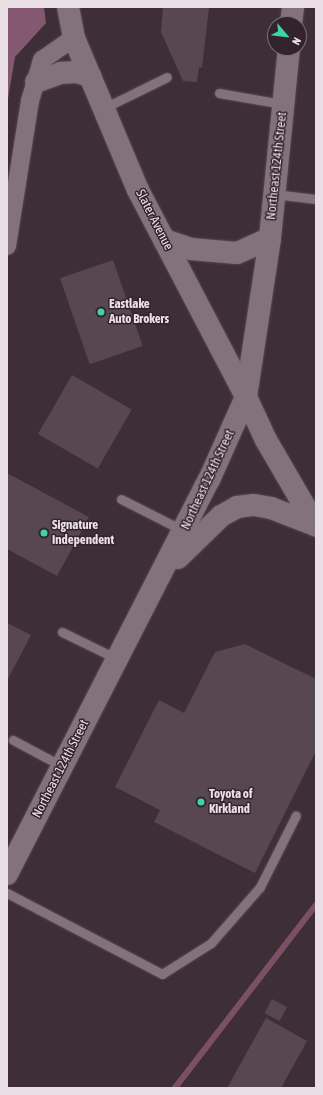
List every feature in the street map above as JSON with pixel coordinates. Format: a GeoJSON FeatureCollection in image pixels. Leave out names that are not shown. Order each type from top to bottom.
{"type":"FeatureCollection","features":[{"type":"Feature","properties":{"kind":"main road","name":"Slater Avenue"},"geometry":{"type":"LineString","coordinates":[[68,7],[74,38],[138,190],[246,397],[266,440],[316,525]]}},
{"type":"Feature","properties":{"kind":"main road","name":"Northeast 124th Street"},"geometry":{"type":"LineString","coordinates":[[7,874],[210,480],[246,397],[270,238],[288,56]]}},
{"type":"Feature","properties":{"kind":"main road"},"geometry":{"type":"LineString","coordinates":[[36,82],[61,73],[76,72],[90,76]]}},
{"type":"Feature","properties":{"kind":"main road"},"geometry":{"type":"LineString","coordinates":[[164,240],[191,249],[214,253],[237,253],[270,238]]}},
{"type":"Feature","properties":{"kind":"main road"},"geometry":{"type":"LineString","coordinates":[[157,582],[204,531],[221,516],[237,508],[254,505],[271,508],[316,525]]}},
{"type":"Feature","properties":{"kind":"street"},"geometry":{"type":"LineString","coordinates":[[7,246],[36,82],[42,60],[74,38]]}},
{"type":"Feature","properties":{"kind":"lane"},"geometry":{"type":"LineString","coordinates":[[104,108],[167,77]]}},
{"type":"Feature","properties":{"kind":"lane"},"geometry":{"type":"LineString","coordinates":[[219,93],[283,104]]}},
{"type":"Feature","properties":{"kind":"lane"},"geometry":{"type":"LineString","coordinates":[[274,194],[316,199]]}},
{"type":"Feature","properties":{"kind":"lane"},"geometry":{"type":"LineString","coordinates":[[121,499],[184,531]]}},
{"type":"Feature","properties":{"kind":"lane"},"geometry":{"type":"LineString","coordinates":[[62,632],[117,659]]}},
{"type":"Feature","properties":{"kind":"lane"},"geometry":{"type":"LineString","coordinates":[[14,740],[62,766]]}},
{"type":"Feature","properties":{"kind":"lane"},"geometry":{"type":"LineString","coordinates":[[7,893],[162,974],[210,943],[260,887],[296,815]]}},
{"type":"Feature","properties":{"kind":"shaded area"},"geometry":{"type":"Polygon","coordinates":[[[7,7],[44,7],[46,23],[15,57],[7,105],[7,7]]]}},
{"type":"Feature","properties":{"kind":"building"},"geometry":{"type":"Polygon","coordinates":[[[163,7],[209,7],[202,68],[199,67],[197,82],[183,81],[161,32],[163,7]]]}},
{"type":"Feature","properties":{"kind":"building","name":"Eastlake Auto Brokers"},"geometry":{"type":"Polygon","coordinates":[[[113,260],[143,346],[90,364],[60,278],[113,260]]]}},
{"type":"Feature","properties":{"kind":"building"},"geometry":{"type":"Polygon","coordinates":[[[72,375],[132,410],[98,468],[38,434],[72,375]]]}},
{"type":"Feature","properties":{"kind":"building","name":"Signature Independent"},"geometry":{"type":"Polygon","coordinates":[[[7,473],[89,517],[57,576],[7,549],[7,473]]]}},
{"type":"Feature","properties":{"kind":"building"},"geometry":{"type":"Polygon","coordinates":[[[7,623],[31,635],[7,681],[7,623]]]}},
{"type":"Feature","properties":{"kind":"building"},"geometry":{"type":"Polygon","coordinates":[[[245,644],[316,679],[316,751],[255,873],[154,822],[160,810],[115,787],[159,700],[184,713],[215,652],[245,644]]]}},
{"type":"Feature","properties":{"kind":"building"},"geometry":{"type":"Polygon","coordinates":[[[272,999],[287,1007],[279,1021],[264,1013],[272,999]]]}},
{"type":"Feature","properties":{"kind":"building"},"geometry":{"type":"Polygon","coordinates":[[[266,1018],[307,1041],[281,1088],[227,1088],[266,1018]]]}},
{"type":"Feature","properties":{"kind":"waterway"},"geometry":{"type":"LineString","coordinates":[[175,1088],[316,905]]}},
{"type":"Feature","properties":{"kind":"place","name":"Eastlake Auto Brokers"},"geometry":{"type":"Point","coordinates":[101,312]}},
{"type":"Feature","properties":{"kind":"place","name":"Signature Independent"},"geometry":{"type":"Point","coordinates":[44,533]}},
{"type":"Feature","properties":{"kind":"place","name":"Toyota of Kirkland"},"geometry":{"type":"Point","coordinates":[201,802]}}]}
